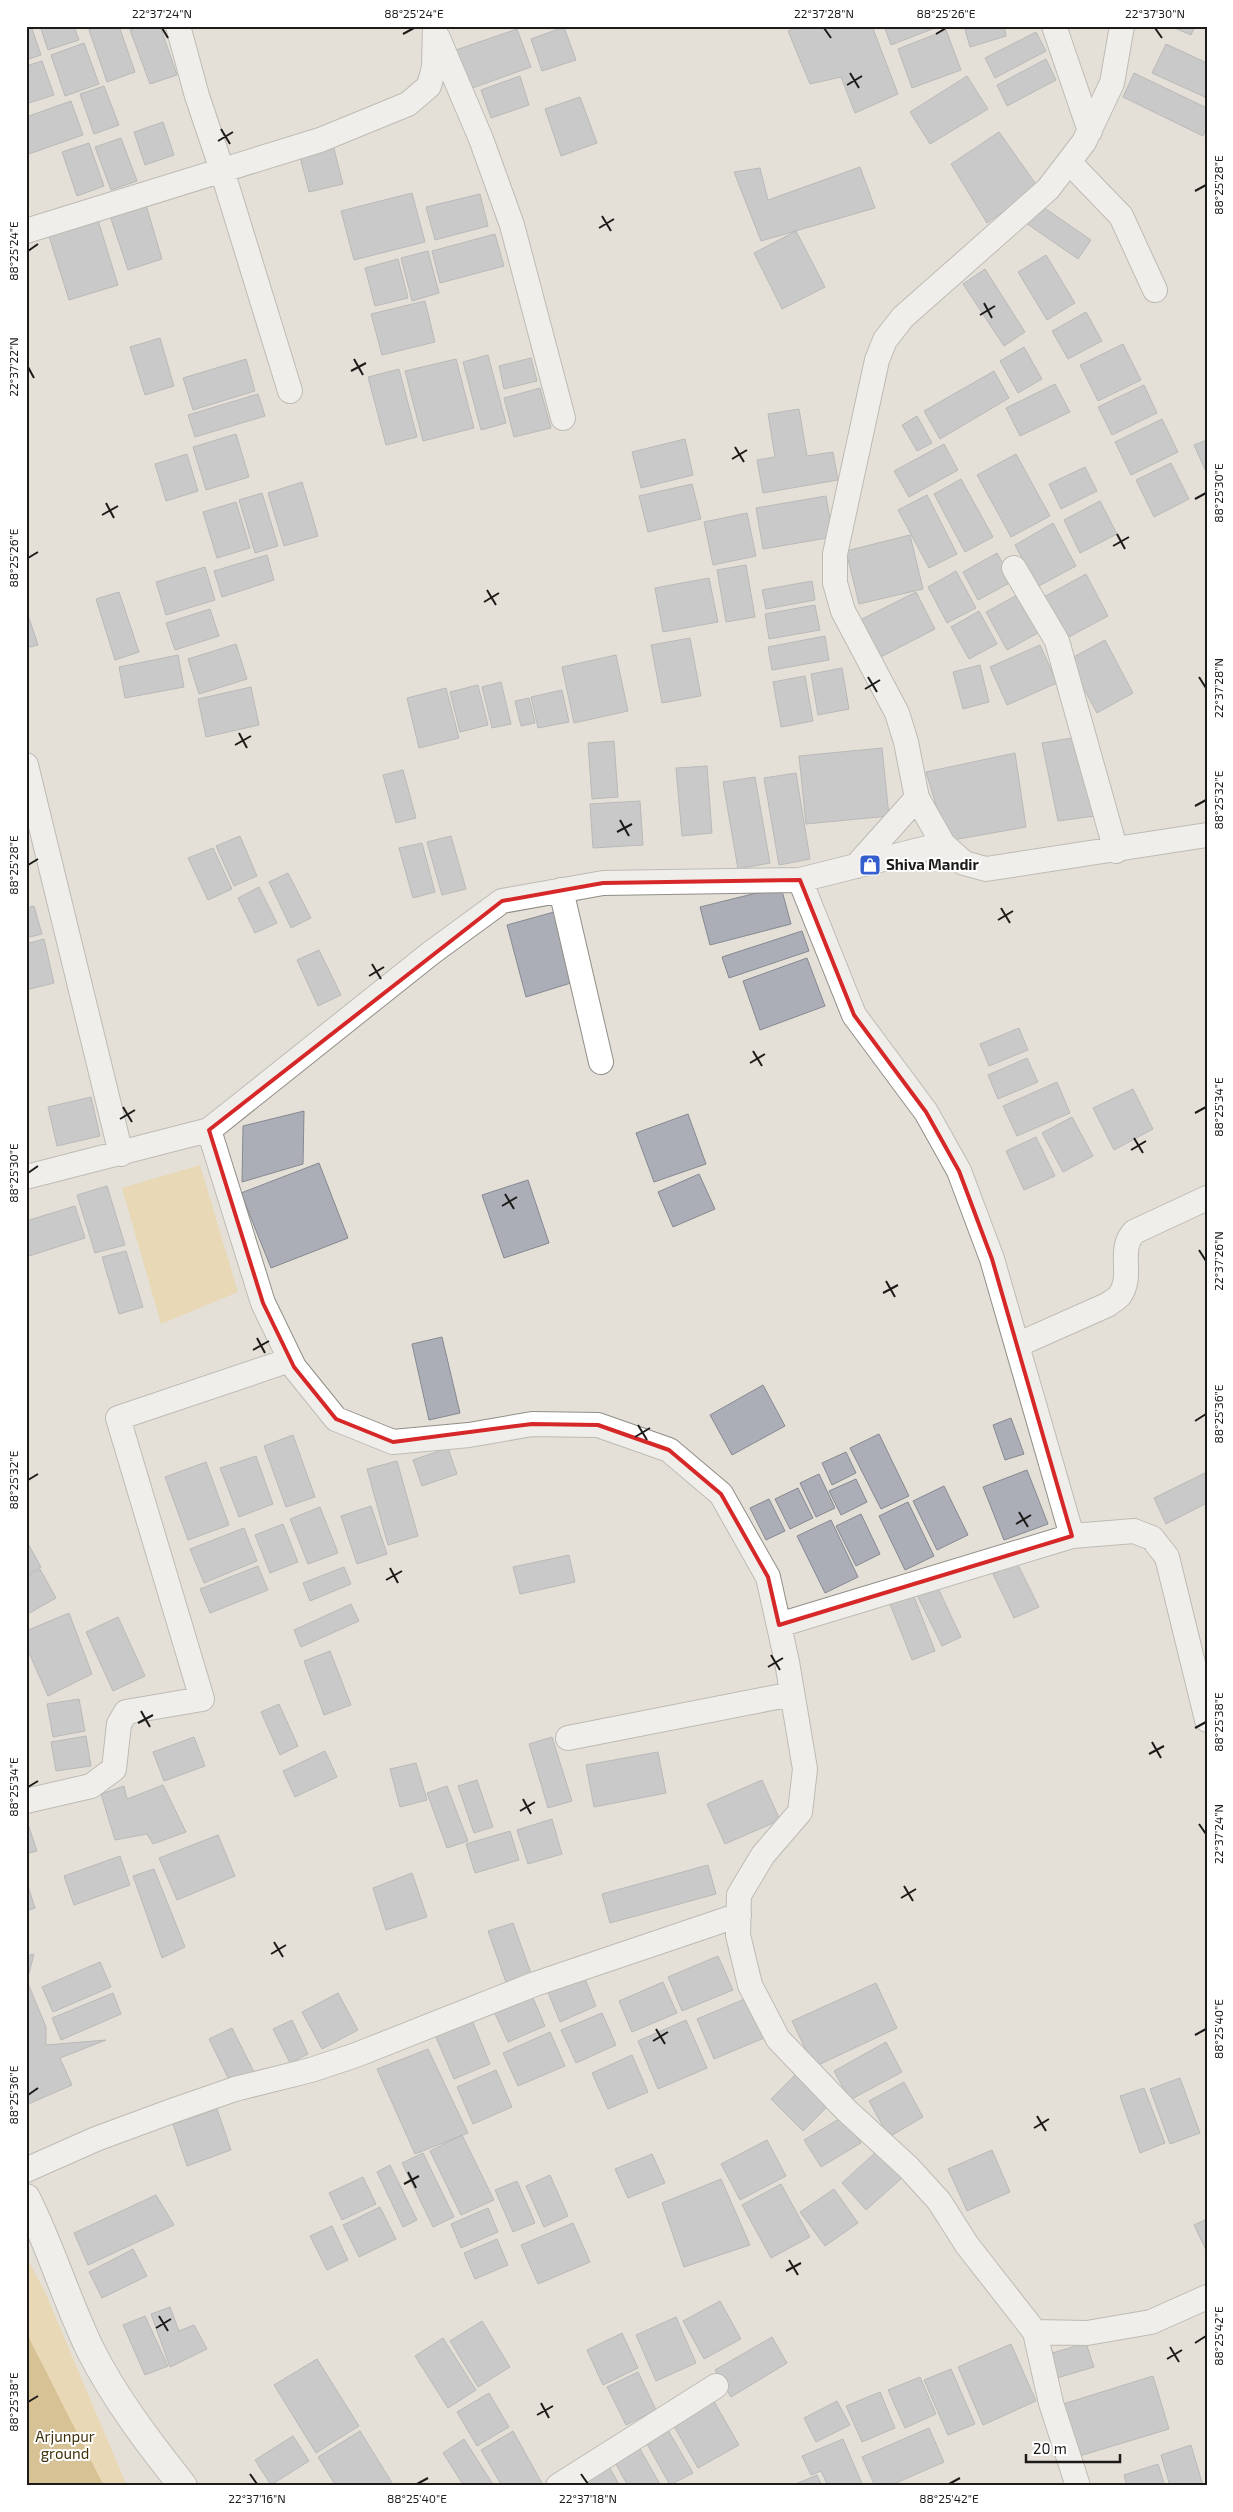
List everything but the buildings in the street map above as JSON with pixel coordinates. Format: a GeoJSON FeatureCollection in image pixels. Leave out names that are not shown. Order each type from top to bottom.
{"type":"FeatureCollection","features":[{"type":"Feature","properties":{"kind":"street"},"geometry":{"type":"LineString","coordinates":[[178,26],[197,96],[222,170],[290,391]]}},
{"type":"Feature","properties":{"kind":"street"},"geometry":{"type":"LineString","coordinates":[[1054,26],[1090,131]]}},
{"type":"Feature","properties":{"kind":"street"},"geometry":{"type":"LineString","coordinates":[[1122,26],[1112,83],[1090,131],[1069,162],[1048,189],[903,317],[885,340],[876,360],[866,401],[835,554],[835,583],[843,611],[897,713],[906,742],[916,798],[943,844],[964,862],[986,869],[1116,851],[1207,835]]}},
{"type":"Feature","properties":{"kind":"street"},"geometry":{"type":"LineString","coordinates":[[26,231],[320,140],[408,104],[429,86],[434,67],[435,29]]}},
{"type":"Feature","properties":{"kind":"street"},"geometry":{"type":"LineString","coordinates":[[435,29],[481,138],[512,225],[563,418]]}},
{"type":"Feature","properties":{"kind":"street"},"geometry":{"type":"LineString","coordinates":[[1069,162],[1121,216],[1155,290]]}},
{"type":"Feature","properties":{"kind":"street"},"geometry":{"type":"LineString","coordinates":[[1014,568],[1057,641],[1116,851]]}},
{"type":"Feature","properties":{"kind":"street"},"geometry":{"type":"LineString","coordinates":[[26,765],[121,1154]]}},
{"type":"Feature","properties":{"kind":"street"},"geometry":{"type":"LineString","coordinates":[[856,866],[916,798]]}},
{"type":"Feature","properties":{"kind":"street"},"geometry":{"type":"LineString","coordinates":[[26,1177],[209,1130],[431,953],[502,901],[603,883],[800,880],[943,844]]}},
{"type":"Feature","properties":{"kind":"street"},"geometry":{"type":"LineString","coordinates":[[800,880],[854,1015],[926,1112],[959,1171],[992,1259],[1072,1536]]}},
{"type":"Feature","properties":{"kind":"street"},"geometry":{"type":"LineString","coordinates":[[561,890],[601,1062]]}},
{"type":"Feature","properties":{"kind":"street"},"geometry":{"type":"LineString","coordinates":[[209,1130],[263,1303],[290,1360],[336,1419],[393,1442],[469,1435],[532,1424],[598,1425],[669,1450],[720,1494],[768,1576],[806,1770],[800,1812],[764,1855],[739,1895],[738,1935],[750,1985],[778,2039],[846,2110],[908,2167],[939,2201],[967,2245],[1035,2332],[1051,2403],[1078,2486]]}},
{"type":"Feature","properties":{"kind":"street"},"geometry":{"type":"LineString","coordinates":[[1016,1344],[1107,1305],[1120,1295],[1125,1282],[1127,1239],[1134,1232],[1207,1198]]}},
{"type":"Feature","properties":{"kind":"street"},"geometry":{"type":"LineString","coordinates":[[26,1801],[91,1786],[114,1769],[118,1724],[126,1712],[202,1699],[118,1418],[290,1360]]}},
{"type":"Feature","properties":{"kind":"street"},"geometry":{"type":"LineString","coordinates":[[779,1626],[1072,1536],[1134,1530],[1152,1538],[1167,1557],[1207,1720]]}},
{"type":"Feature","properties":{"kind":"street"},"geometry":{"type":"LineString","coordinates":[[568,1738],[792,1694]]}},
{"type":"Feature","properties":{"kind":"street"},"geometry":{"type":"LineString","coordinates":[[26,2170],[96,2139],[169,2112],[235,2089],[311,2070],[347,2058],[536,1984],[739,1915]]}},
{"type":"Feature","properties":{"kind":"street"},"geometry":{"type":"LineString","coordinates":[[26,2198],[42,2228],[90,2349],[142,2435],[183,2486]]}},
{"type":"Feature","properties":{"kind":"street"},"geometry":{"type":"LineString","coordinates":[[1035,2332],[1087,2333],[1151,2322],[1207,2297]]}},
{"type":"Feature","properties":{"kind":"street"},"geometry":{"type":"LineString","coordinates":[[558,2486],[716,2386]]}},
{"type":"Feature","properties":{"kind":"highlighted area"},"geometry":{"type":"Polygon","coordinates":[[[800,880],[854,1015],[926,1112],[959,1171],[992,1259],[1072,1536],[779,1625],[768,1577],[721,1494],[669,1450],[598,1425],[532,1424],[393,1442],[336,1419],[294,1367],[263,1303],[209,1130],[502,901],[603,883],[800,880]]]}},
{"type":"Feature","properties":{"kind":"green space"},"geometry":{"type":"Polygon","coordinates":[[[200,1165],[238,1292],[161,1324],[122,1188],[200,1165]]]}},
{"type":"Feature","properties":{"kind":"green space","name":"Arjunpur ground"},"geometry":{"type":"Polygon","coordinates":[[[26,2256],[45,2292],[127,2486],[26,2486],[26,2256]]]}},
{"type":"Feature","properties":{"kind":"shaded area"},"geometry":{"type":"Polygon","coordinates":[[[26,2332],[104,2486],[26,2486],[26,2332]]]}},
{"type":"Feature","properties":{"kind":"place","name":"Shiva Mandir"},"geometry":{"type":"Point","coordinates":[870,865]}}]}
